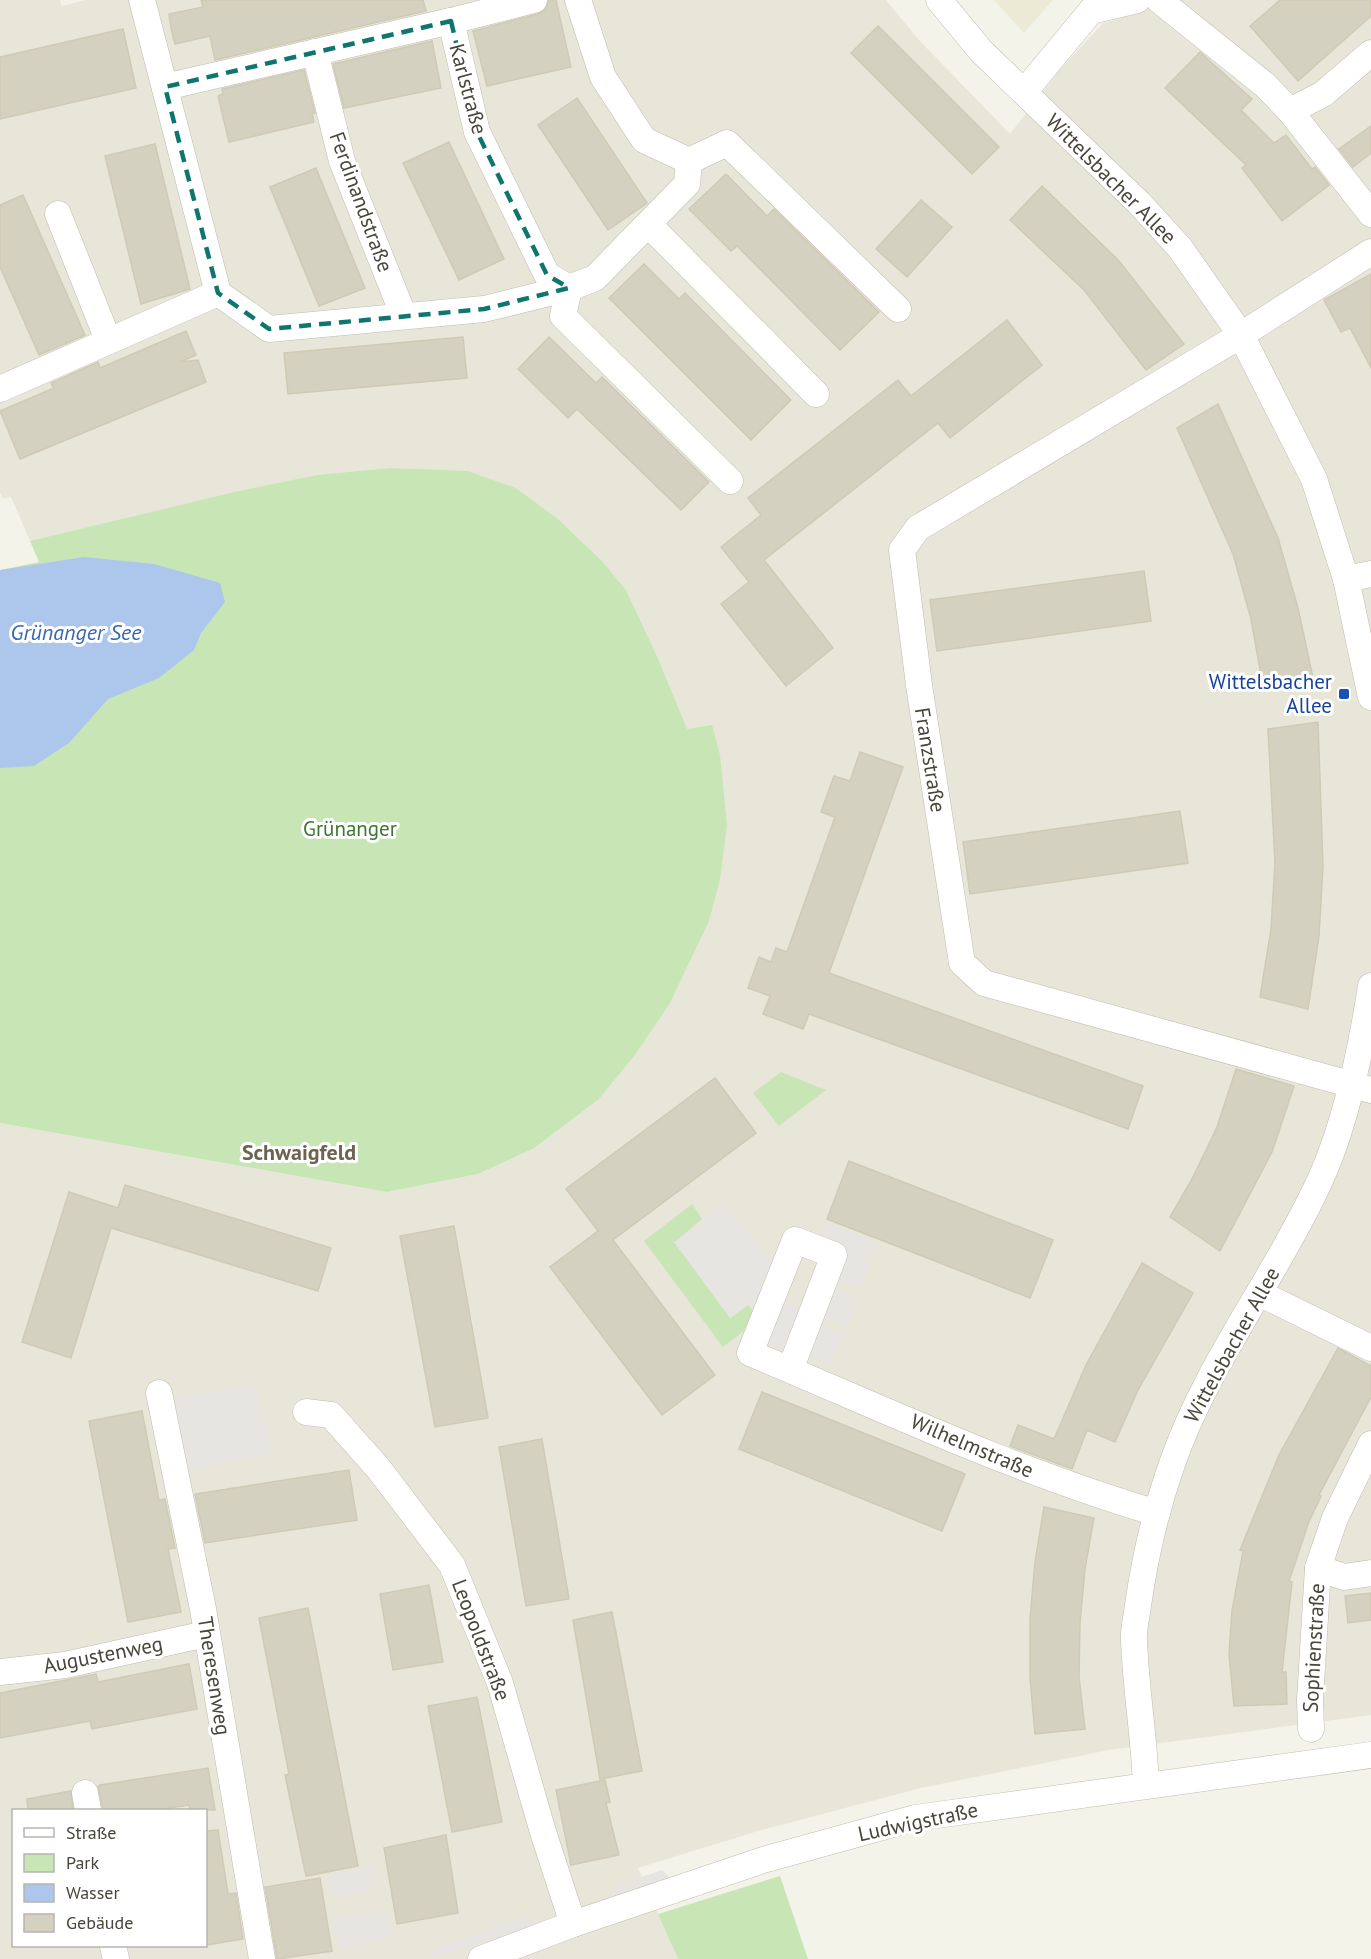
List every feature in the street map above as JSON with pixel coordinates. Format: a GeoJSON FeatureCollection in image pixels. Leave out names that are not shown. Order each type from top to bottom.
{"type":"FeatureCollection","features":[{"type":"Feature","properties":{"kind":"street"},"geometry":{"type":"LineString","coordinates":[[142,0],[218,293],[269,329],[403,314],[484,309],[569,288],[595,278],[687,184],[689,161]]}},
{"type":"Feature","properties":{"kind":"street","name":"Karlstraße"},"geometry":{"type":"LineString","coordinates":[[534,0],[451,21],[477,132],[547,275],[569,288]]}},
{"type":"Feature","properties":{"kind":"street"},"geometry":{"type":"LineString","coordinates":[[578,0],[603,77],[644,140],[689,161]]}},
{"type":"Feature","properties":{"kind":"street","name":"Wittelsbacher Allee"},"geometry":{"type":"LineString","coordinates":[[939,0],[981,51],[1139,203],[1180,248],[1241,335],[1314,479],[1346,579],[1371,697]]}},
{"type":"Feature","properties":{"kind":"street"},"geometry":{"type":"LineString","coordinates":[[1024,92],[1097,6],[1137,0]]}},
{"type":"Feature","properties":{"kind":"street"},"geometry":{"type":"LineString","coordinates":[[1159,0],[1265,85],[1290,111],[1370,212]]}},
{"type":"Feature","properties":{"kind":"street"},"geometry":{"type":"LineString","coordinates":[[165,87],[451,21]]}},
{"type":"Feature","properties":{"kind":"street","name":"Ferdinandstraße"},"geometry":{"type":"LineString","coordinates":[[315,52],[342,161],[403,314]]}},
{"type":"Feature","properties":{"kind":"street"},"geometry":{"type":"LineString","coordinates":[[1290,111],[1323,93],[1371,53]]}},
{"type":"Feature","properties":{"kind":"street"},"geometry":{"type":"LineString","coordinates":[[689,161],[727,143],[898,309]]}},
{"type":"Feature","properties":{"kind":"street"},"geometry":{"type":"LineString","coordinates":[[58,214],[108,340]]}},
{"type":"Feature","properties":{"kind":"street"},"geometry":{"type":"LineString","coordinates":[[649,225],[816,394]]}},
{"type":"Feature","properties":{"kind":"street","name":"Franzstraße"},"geometry":{"type":"LineString","coordinates":[[1360,1087],[984,982],[962,963],[919,685],[902,550],[918,528],[1241,335],[1371,252]]}},
{"type":"Feature","properties":{"kind":"street"},"geometry":{"type":"LineString","coordinates":[[569,288],[563,316],[730,481]]}},
{"type":"Feature","properties":{"kind":"street"},"geometry":{"type":"LineString","coordinates":[[0,389],[218,293]]}},
{"type":"Feature","properties":{"kind":"street"},"geometry":{"type":"LineString","coordinates":[[1346,579],[1371,574]]}},
{"type":"Feature","properties":{"kind":"street","name":"Wittelsbacher Allee"},"geometry":{"type":"LineString","coordinates":[[1146,1785],[1133,1639],[1143,1571],[1157,1513],[1172,1463],[1203,1391],[1261,1294],[1315,1193],[1335,1138],[1360,1087],[1371,986]]}},
{"type":"Feature","properties":{"kind":"street","name":"Wilhelmstraße"},"geometry":{"type":"LineString","coordinates":[[790,1370],[834,1256],[795,1240],[750,1353],[790,1370],[1053,1479],[1157,1513]]}},
{"type":"Feature","properties":{"kind":"street"},"geometry":{"type":"LineString","coordinates":[[1261,1294],[1371,1348]]}},
{"type":"Feature","properties":{"kind":"street","name":"Theresenweg"},"geometry":{"type":"LineString","coordinates":[[159,1394],[203,1609],[262,1959]]}},
{"type":"Feature","properties":{"kind":"street","name":"Leopoldstraße"},"geometry":{"type":"LineString","coordinates":[[306,1412],[331,1415],[378,1468],[452,1565],[500,1683],[543,1832],[573,1924]]}},
{"type":"Feature","properties":{"kind":"street","name":"Sophienstraße"},"geometry":{"type":"LineString","coordinates":[[1311,1729],[1310,1700],[1318,1568],[1335,1518],[1371,1444]]}},
{"type":"Feature","properties":{"kind":"street","name":"Sophienstraße"},"geometry":{"type":"LineString","coordinates":[[1318,1568],[1344,1577],[1371,1573]]}},
{"type":"Feature","properties":{"kind":"street","name":"Augustenweg"},"geometry":{"type":"LineString","coordinates":[[0,1672],[65,1665],[206,1634]]}},
{"type":"Feature","properties":{"kind":"street","name":"Ludwigstraße"},"geometry":{"type":"LineString","coordinates":[[481,1959],[573,1924],[763,1860],[915,1818],[1371,1755]]}},
{"type":"Feature","properties":{"kind":"highlighted area"},"geometry":{"type":"Polygon","coordinates":[[[451,21],[477,132],[547,275],[569,288],[484,309],[269,329],[218,293],[165,87],[451,21]]]}},
{"type":"Feature","properties":{"kind":"shaded area"},"geometry":{"type":"Polygon","coordinates":[[[0,0],[60,0],[62,6],[85,0],[886,0],[918,39],[1010,134],[1058,72],[1103,23],[1122,18],[1118,0],[1371,0],[1371,1715],[1109,1750],[921,1788],[758,1831],[638,1868],[678,1959],[0,1959],[0,1123],[387,1192],[478,1174],[536,1148],[599,1099],[635,1055],[669,1005],[687,730],[657,656],[626,590],[602,561],[558,519],[516,488],[389,468],[317,475],[30,541],[11,497],[3,499],[0,492],[0,0]]]}},
{"type":"Feature","properties":{"kind":"shaded area"},"geometry":{"type":"Polygon","coordinates":[[[994,0],[1053,0],[1024,33],[994,0]]]}},
{"type":"Feature","properties":{"kind":"shaded area"},"geometry":{"type":"Polygon","coordinates":[[[725,1203],[775,1267],[760,1281],[766,1289],[756,1314],[748,1305],[730,1318],[674,1242],[725,1203]]]}},
{"type":"Feature","properties":{"kind":"shaded area"},"geometry":{"type":"Polygon","coordinates":[[[826,1221],[878,1243],[861,1288],[841,1280],[838,1289],[858,1298],[847,1327],[827,1318],[823,1326],[843,1335],[830,1365],[800,1353],[837,1255],[817,1246],[826,1221]]]}},
{"type":"Feature","properties":{"kind":"shaded area"},"geometry":{"type":"Polygon","coordinates":[[[785,1302],[804,1310],[787,1350],[768,1342],[785,1302]]]}},
{"type":"Feature","properties":{"kind":"shaded area"},"geometry":{"type":"Polygon","coordinates":[[[254,1384],[272,1453],[187,1470],[170,1400],[254,1384]]]}},
{"type":"Feature","properties":{"kind":"shaded area"},"geometry":{"type":"Polygon","coordinates":[[[371,1865],[376,1888],[332,1897],[327,1875],[371,1865]]]}},
{"type":"Feature","properties":{"kind":"shaded area"},"geometry":{"type":"Polygon","coordinates":[[[662,1870],[670,1878],[614,1898],[616,1886],[662,1870]]]}},
{"type":"Feature","properties":{"kind":"shaded area"},"geometry":{"type":"Polygon","coordinates":[[[385,1908],[392,1936],[341,1950],[333,1920],[385,1908]]]}},
{"type":"Feature","properties":{"kind":"shaded area"},"geometry":{"type":"Polygon","coordinates":[[[527,1916],[535,1925],[432,1959],[434,1948],[527,1916]]]}},
{"type":"Feature","properties":{"kind":"green space","name":"Grünanger"},"geometry":{"type":"Polygon","coordinates":[[[389,468],[468,471],[516,488],[558,519],[602,561],[626,590],[657,656],[687,729],[712,725],[720,755],[727,825],[720,879],[709,921],[669,1005],[635,1055],[599,1099],[535,1148],[478,1174],[387,1192],[0,1123],[0,570],[39,562],[30,541],[239,491],[317,475],[389,468]]]}},
{"type":"Feature","properties":{"kind":"green space"},"geometry":{"type":"Polygon","coordinates":[[[781,1072],[826,1090],[779,1126],[753,1093],[781,1072]]]}},
{"type":"Feature","properties":{"kind":"green space"},"geometry":{"type":"Polygon","coordinates":[[[692,1204],[702,1219],[675,1242],[730,1318],[748,1305],[756,1314],[752,1325],[723,1347],[644,1241],[692,1204]]]}},
{"type":"Feature","properties":{"kind":"green space"},"geometry":{"type":"Polygon","coordinates":[[[780,1876],[808,1959],[678,1959],[658,1914],[780,1876]]]}},
{"type":"Feature","properties":{"kind":"water","name":"Grünanger See"},"geometry":{"type":"Polygon","coordinates":[[[84,557],[154,564],[220,583],[225,602],[201,633],[194,650],[159,678],[108,699],[69,743],[34,766],[0,768],[0,570],[84,557]]]}},
{"type":"Feature","properties":{"kind":"building"},"geometry":{"type":"Polygon","coordinates":[[[201,0],[423,0],[426,11],[215,60],[210,36],[175,44],[171,28],[169,14],[203,7],[201,0]]]}},
{"type":"Feature","properties":{"kind":"building"},"geometry":{"type":"Polygon","coordinates":[[[549,0],[556,0],[571,67],[487,86],[473,31],[538,14],[545,10],[549,0]]]}},
{"type":"Feature","properties":{"kind":"building"},"geometry":{"type":"Polygon","coordinates":[[[1280,0],[1371,0],[1371,16],[1298,81],[1250,26],[1280,0]]]}},
{"type":"Feature","properties":{"kind":"building"},"geometry":{"type":"Polygon","coordinates":[[[878,26],[999,147],[972,174],[851,53],[878,26]]]}},
{"type":"Feature","properties":{"kind":"building"},"geometry":{"type":"Polygon","coordinates":[[[123,29],[136,88],[0,119],[0,57],[123,29]]]}},
{"type":"Feature","properties":{"kind":"building"},"geometry":{"type":"Polygon","coordinates":[[[432,41],[441,88],[344,108],[333,64],[432,41]]]}},
{"type":"Feature","properties":{"kind":"building"},"geometry":{"type":"Polygon","coordinates":[[[1200,52],[1252,99],[1241,110],[1274,143],[1286,135],[1312,169],[1315,167],[1329,185],[1282,221],[1242,168],[1246,165],[1165,88],[1200,52]]]}},
{"type":"Feature","properties":{"kind":"building"},"geometry":{"type":"Polygon","coordinates":[[[304,70],[315,113],[312,114],[314,122],[229,142],[218,96],[223,94],[222,89],[304,70]]]}},
{"type":"Feature","properties":{"kind":"building"},"geometry":{"type":"Polygon","coordinates":[[[577,98],[647,203],[608,230],[538,125],[577,98]]]}},
{"type":"Feature","properties":{"kind":"building"},"geometry":{"type":"Polygon","coordinates":[[[1371,126],[1371,153],[1353,167],[1339,149],[1371,126]]]}},
{"type":"Feature","properties":{"kind":"building"},"geometry":{"type":"Polygon","coordinates":[[[449,142],[504,259],[459,280],[403,163],[449,142]]]}},
{"type":"Feature","properties":{"kind":"building"},"geometry":{"type":"Polygon","coordinates":[[[155,144],[190,289],[141,304],[105,156],[155,144]]]}},
{"type":"Feature","properties":{"kind":"building"},"geometry":{"type":"Polygon","coordinates":[[[316,168],[365,288],[319,306],[270,187],[316,168]]]}},
{"type":"Feature","properties":{"kind":"building"},"geometry":{"type":"Polygon","coordinates":[[[726,174],[767,216],[774,209],[879,312],[840,350],[737,246],[731,251],[689,209],[726,174]]]}},
{"type":"Feature","properties":{"kind":"building"},"geometry":{"type":"Polygon","coordinates":[[[1042,186],[1119,261],[1184,344],[1146,370],[1084,290],[1010,220],[1042,186]]]}},
{"type":"Feature","properties":{"kind":"building"},"geometry":{"type":"Polygon","coordinates":[[[23,195],[85,335],[39,355],[0,267],[0,205],[23,195]]]}},
{"type":"Feature","properties":{"kind":"building"},"geometry":{"type":"Polygon","coordinates":[[[921,200],[952,227],[907,277],[876,249],[921,200]]]}},
{"type":"Feature","properties":{"kind":"building"},"geometry":{"type":"Polygon","coordinates":[[[644,264],[679,299],[685,293],[791,400],[751,440],[609,298],[644,264]]]}},
{"type":"Feature","properties":{"kind":"building"},"geometry":{"type":"Polygon","coordinates":[[[1371,274],[1371,368],[1350,328],[1341,332],[1324,300],[1371,274]]]}},
{"type":"Feature","properties":{"kind":"building"},"geometry":{"type":"Polygon","coordinates":[[[1007,320],[1042,365],[950,438],[938,423],[764,560],[833,648],[786,686],[721,604],[749,582],[721,547],[761,515],[748,498],[898,380],[911,396],[1007,320]]]}},
{"type":"Feature","properties":{"kind":"building"},"geometry":{"type":"Polygon","coordinates":[[[186,331],[196,355],[180,362],[198,360],[206,382],[20,459],[0,411],[54,388],[51,383],[98,362],[100,368],[186,331]]]}},
{"type":"Feature","properties":{"kind":"building"},"geometry":{"type":"Polygon","coordinates":[[[463,337],[467,378],[288,394],[284,353],[463,337]]]}},
{"type":"Feature","properties":{"kind":"building"},"geometry":{"type":"Polygon","coordinates":[[[549,337],[596,383],[602,377],[709,482],[681,510],[577,409],[568,418],[518,369],[549,337]]]}},
{"type":"Feature","properties":{"kind":"building"},"geometry":{"type":"Polygon","coordinates":[[[1218,404],[1278,538],[1298,608],[1313,678],[1263,686],[1251,619],[1233,554],[1177,428],[1218,404]]]}},
{"type":"Feature","properties":{"kind":"building"},"geometry":{"type":"Polygon","coordinates":[[[1144,571],[1151,621],[937,651],[930,600],[1144,571]]]}},
{"type":"Feature","properties":{"kind":"building"},"geometry":{"type":"Polygon","coordinates":[[[1318,722],[1323,866],[1319,936],[1308,1009],[1260,997],[1271,929],[1275,863],[1268,729],[1318,722]]]}},
{"type":"Feature","properties":{"kind":"building"},"geometry":{"type":"Polygon","coordinates":[[[860,752],[903,767],[829,973],[1143,1086],[1128,1129],[809,1014],[803,1029],[763,1014],[770,996],[748,988],[759,957],[771,962],[776,948],[787,952],[835,817],[821,812],[834,776],[850,781],[860,752]]]}},
{"type":"Feature","properties":{"kind":"building"},"geometry":{"type":"Polygon","coordinates":[[[1180,811],[1188,863],[970,894],[963,842],[1180,811]]]}},
{"type":"Feature","properties":{"kind":"building"},"geometry":{"type":"Polygon","coordinates":[[[1236,1069],[1294,1086],[1272,1152],[1220,1251],[1170,1217],[1192,1179],[1217,1127],[1236,1069]]]}},
{"type":"Feature","properties":{"kind":"building"},"geometry":{"type":"Polygon","coordinates":[[[715,1078],[756,1133],[613,1240],[715,1375],[662,1415],[550,1267],[598,1231],[566,1189],[715,1078]]]}},
{"type":"Feature","properties":{"kind":"building"},"geometry":{"type":"Polygon","coordinates":[[[849,1161],[1053,1240],[1030,1298],[827,1219],[849,1161]]]}},
{"type":"Feature","properties":{"kind":"building"},"geometry":{"type":"Polygon","coordinates":[[[125,1185],[331,1248],[318,1291],[111,1228],[71,1358],[22,1342],[69,1192],[118,1208],[125,1185]]]}},
{"type":"Feature","properties":{"kind":"building"},"geometry":{"type":"Polygon","coordinates":[[[454,1226],[488,1418],[435,1427],[400,1236],[454,1226]]]}},
{"type":"Feature","properties":{"kind":"building"},"geometry":{"type":"Polygon","coordinates":[[[1142,1263],[1193,1293],[1138,1390],[1115,1442],[1087,1430],[1072,1469],[1010,1446],[1018,1425],[1054,1439],[1086,1365],[1142,1263]]]}},
{"type":"Feature","properties":{"kind":"building"},"geometry":{"type":"Polygon","coordinates":[[[1338,1348],[1371,1366],[1371,1397],[1319,1495],[1321,1496],[1308,1524],[1289,1581],[1292,1582],[1282,1672],[1286,1672],[1287,1704],[1234,1706],[1229,1654],[1232,1611],[1243,1551],[1240,1550],[1279,1455],[1338,1348]]]}},
{"type":"Feature","properties":{"kind":"building"},"geometry":{"type":"Polygon","coordinates":[[[762,1392],[965,1474],[942,1531],[739,1449],[762,1392]]]}},
{"type":"Feature","properties":{"kind":"building"},"geometry":{"type":"Polygon","coordinates":[[[142,1411],[159,1500],[165,1499],[175,1548],[168,1549],[181,1612],[128,1622],[89,1421],[142,1411]]]}},
{"type":"Feature","properties":{"kind":"building"},"geometry":{"type":"Polygon","coordinates":[[[542,1439],[569,1599],[526,1606],[499,1447],[542,1439]]]}},
{"type":"Feature","properties":{"kind":"building"},"geometry":{"type":"Polygon","coordinates":[[[349,1470],[357,1520],[205,1543],[195,1494],[349,1470]]]}},
{"type":"Feature","properties":{"kind":"building"},"geometry":{"type":"Polygon","coordinates":[[[1044,1507],[1094,1518],[1085,1569],[1080,1623],[1079,1677],[1085,1729],[1035,1734],[1030,1677],[1030,1620],[1035,1562],[1044,1507]]]}},
{"type":"Feature","properties":{"kind":"building"},"geometry":{"type":"Polygon","coordinates":[[[429,1585],[443,1662],[393,1670],[380,1594],[429,1585]]]}},
{"type":"Feature","properties":{"kind":"building"},"geometry":{"type":"Polygon","coordinates":[[[1371,1593],[1371,1620],[1348,1623],[1345,1596],[1371,1593]]]}},
{"type":"Feature","properties":{"kind":"building"},"geometry":{"type":"Polygon","coordinates":[[[308,1608],[358,1866],[306,1876],[285,1775],[289,1774],[259,1618],[308,1608]]]}},
{"type":"Feature","properties":{"kind":"building"},"geometry":{"type":"Polygon","coordinates":[[[612,1612],[642,1771],[600,1779],[573,1620],[612,1612]]]}},
{"type":"Feature","properties":{"kind":"building"},"geometry":{"type":"Polygon","coordinates":[[[189,1664],[197,1709],[92,1729],[90,1721],[0,1738],[0,1693],[96,1674],[98,1682],[189,1664]]]}},
{"type":"Feature","properties":{"kind":"building"},"geometry":{"type":"Polygon","coordinates":[[[477,1697],[502,1822],[452,1832],[428,1706],[477,1697]]]}},
{"type":"Feature","properties":{"kind":"building"},"geometry":{"type":"Polygon","coordinates":[[[208,1768],[215,1810],[190,1809],[189,1805],[162,1809],[103,1809],[98,1787],[208,1768]]]}},
{"type":"Feature","properties":{"kind":"building"},"geometry":{"type":"Polygon","coordinates":[[[605,1780],[610,1802],[606,1803],[619,1855],[571,1865],[556,1790],[605,1780]]]}},
{"type":"Feature","properties":{"kind":"building"},"geometry":{"type":"Polygon","coordinates":[[[71,1791],[73,1809],[28,1809],[27,1799],[71,1791]]]}},
{"type":"Feature","properties":{"kind":"building"},"geometry":{"type":"Polygon","coordinates":[[[218,1830],[228,1894],[236,1893],[243,1939],[207,1945],[207,1831],[218,1830]]]}},
{"type":"Feature","properties":{"kind":"building"},"geometry":{"type":"Polygon","coordinates":[[[446,1835],[458,1913],[397,1924],[384,1848],[446,1835]]]}},
{"type":"Feature","properties":{"kind":"building"},"geometry":{"type":"Polygon","coordinates":[[[320,1878],[332,1951],[277,1959],[265,1887],[320,1878]]]}},
{"type":"Feature","properties":{"kind":"place","name":"Wittelsbacher Allee"},"geometry":{"type":"Point","coordinates":[1344,694]}},
{"type":"Feature","properties":{"kind":"district","name":"Schwaigfeld"},"geometry":{"type":"Point","coordinates":[299,1152]}}]}
